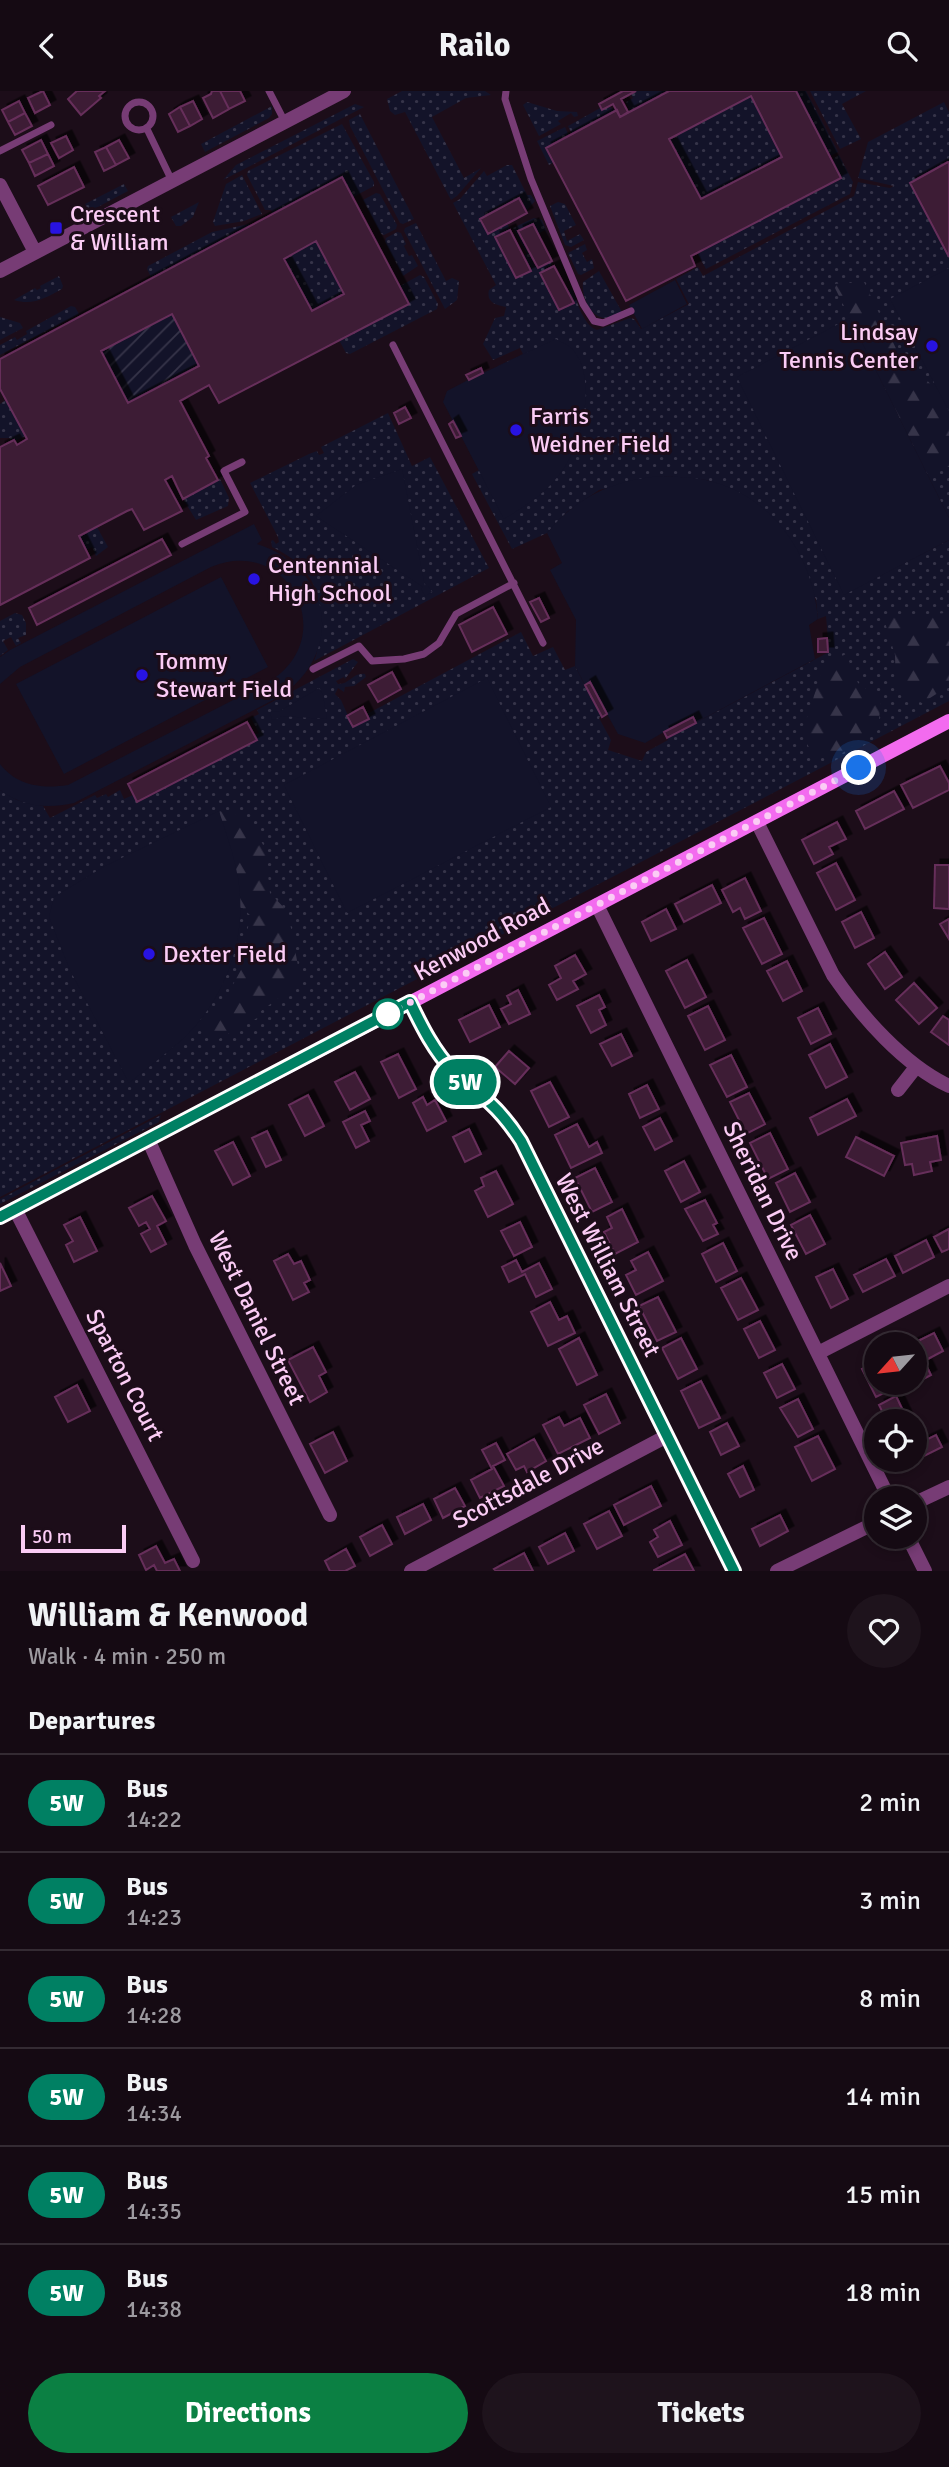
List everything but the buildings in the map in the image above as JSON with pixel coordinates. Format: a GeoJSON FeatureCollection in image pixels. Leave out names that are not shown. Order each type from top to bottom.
{"type":"FeatureCollection","features":[{"type":"Feature","properties":{"kind":"street"},"geometry":{"type":"LineString","coordinates":[[0,271],[344,91]]}},
{"type":"Feature","properties":{"kind":"street"},"geometry":{"type":"LineString","coordinates":[[0,185],[35,252]]}},
{"type":"Feature","properties":{"kind":"street","name":"Kenwood Road"},"geometry":{"type":"LineString","coordinates":[[0,1217],[949,721]]}},
{"type":"Feature","properties":{"kind":"street"},"geometry":{"type":"LineString","coordinates":[[757,822],[834,975],[868,1019],[916,1067],[949,1086]]}},
{"type":"Feature","properties":{"kind":"street","name":"Sheridan Drive"},"geometry":{"type":"LineString","coordinates":[[597,905],[883,1486]]}},
{"type":"Feature","properties":{"kind":"street","name":"West William Street"},"geometry":{"type":"LineString","coordinates":[[410,1002],[428,1039],[442,1058],[455,1074],[491,1104],[521,1141],[734,1571]]}},
{"type":"Feature","properties":{"kind":"street"},"geometry":{"type":"LineString","coordinates":[[898,1090],[916,1067]]}},
{"type":"Feature","properties":{"kind":"street","name":"West Daniel Street"},"geometry":{"type":"LineString","coordinates":[[148,1139],[195,1245],[330,1515]]}},
{"type":"Feature","properties":{"kind":"street","name":"Sparton Court"},"geometry":{"type":"LineString","coordinates":[[15,1209],[193,1561]]}},
{"type":"Feature","properties":{"kind":"street"},"geometry":{"type":"LineString","coordinates":[[818,1353],[949,1286]]}},
{"type":"Feature","properties":{"kind":"street","name":"Scottsdale Drive"},"geometry":{"type":"LineString","coordinates":[[411,1571],[667,1436]]}},
{"type":"Feature","properties":{"kind":"street"},"geometry":{"type":"LineString","coordinates":[[927,1497],[949,1487]]}},
{"type":"Feature","properties":{"kind":"street"},"geometry":{"type":"LineString","coordinates":[[777,1571],[864,1528]]}},
{"type":"Feature","properties":{"kind":"street"},"geometry":{"type":"LineString","coordinates":[[914,1549],[925,1571]]}},
{"type":"Feature","properties":{"kind":"lane"},"geometry":{"type":"LineString","coordinates":[[269,91],[285,122]]}},
{"type":"Feature","properties":{"kind":"lane"},"geometry":{"type":"LineString","coordinates":[[506,91],[505,99],[531,179],[583,304],[594,321],[603,323],[631,311]]}},
{"type":"Feature","properties":{"kind":"lane"},"geometry":{"type":"LineString","coordinates":[[143,102],[153,112],[153,122],[147,129],[133,129],[127,123],[125,114],[133,103],[143,102]]}},
{"type":"Feature","properties":{"kind":"lane"},"geometry":{"type":"LineString","coordinates":[[0,151],[51,125]]}},
{"type":"Feature","properties":{"kind":"lane"},"geometry":{"type":"LineString","coordinates":[[147,129],[172,181]]}},
{"type":"Feature","properties":{"kind":"lane"},"geometry":{"type":"LineString","coordinates":[[393,345],[543,643]]}},
{"type":"Feature","properties":{"kind":"lane"},"geometry":{"type":"LineString","coordinates":[[182,544],[244,512],[224,471],[242,462]]}},
{"type":"Feature","properties":{"kind":"lane"},"geometry":{"type":"LineString","coordinates":[[313,670],[359,646],[372,661],[404,659],[424,653],[439,643],[456,614],[514,583]]}},
{"type":"Feature","properties":{"kind":"green space"},"geometry":{"type":"Polygon","coordinates":[[[402,91],[485,91],[491,95],[466,98],[432,117],[464,178],[481,168],[451,200],[405,112],[395,115],[390,111],[387,99],[402,91]]]}},
{"type":"Feature","properties":{"kind":"green space"},"geometry":{"type":"Polygon","coordinates":[[[669,91],[630,111],[626,102],[633,98],[630,93],[669,91]]]}},
{"type":"Feature","properties":{"kind":"green space"},"geometry":{"type":"Polygon","coordinates":[[[796,91],[806,91],[838,152],[830,156],[796,91]]]}},
{"type":"Feature","properties":{"kind":"green space"},"geometry":{"type":"Polygon","coordinates":[[[810,91],[866,91],[842,104],[861,139],[840,149],[810,91]]]}},
{"type":"Feature","properties":{"kind":"green space"},"geometry":{"type":"Polygon","coordinates":[[[751,96],[782,157],[701,199],[669,139],[751,96]]]}},
{"type":"Feature","properties":{"kind":"green space"},"geometry":{"type":"Polygon","coordinates":[[[527,102],[557,111],[577,112],[578,116],[574,117],[571,113],[558,121],[561,124],[539,136],[523,105],[527,102]]]}},
{"type":"Feature","properties":{"kind":"green space"},"geometry":{"type":"Polygon","coordinates":[[[944,102],[949,112],[949,518],[850,318],[844,594],[949,540],[949,701],[0,1197],[0,790],[17,800],[43,806],[50,818],[95,795],[97,798],[106,794],[108,797],[120,790],[124,799],[133,795],[138,802],[256,741],[254,735],[259,733],[251,718],[259,714],[257,710],[353,659],[358,662],[345,679],[344,677],[336,681],[338,684],[361,674],[366,677],[354,686],[345,687],[344,692],[338,688],[335,694],[341,700],[353,727],[369,719],[367,714],[521,632],[533,656],[553,647],[565,670],[575,666],[611,740],[608,750],[642,761],[646,752],[668,740],[667,738],[829,652],[826,616],[818,619],[816,599],[729,488],[706,480],[663,476],[599,490],[567,512],[547,533],[512,549],[472,474],[479,470],[468,449],[498,366],[523,354],[520,348],[493,360],[483,344],[495,318],[504,316],[506,307],[490,301],[489,290],[496,285],[453,203],[460,199],[484,171],[487,176],[512,165],[527,195],[531,195],[535,201],[526,211],[518,198],[480,219],[488,233],[507,223],[510,230],[495,238],[516,278],[530,270],[523,256],[527,254],[513,228],[534,218],[542,220],[549,238],[545,230],[538,234],[533,224],[519,231],[537,268],[551,261],[559,310],[573,303],[568,291],[572,289],[588,323],[597,330],[630,318],[634,319],[641,329],[689,304],[676,279],[698,267],[703,276],[854,196],[858,182],[890,188],[894,186],[858,178],[868,142],[944,102]]]}},
{"type":"Feature","properties":{"kind":"green space"},"geometry":{"type":"Polygon","coordinates":[[[355,104],[364,107],[223,180],[236,165],[355,104]]]}},
{"type":"Feature","properties":{"kind":"green space"},"geometry":{"type":"Polygon","coordinates":[[[272,106],[269,118],[205,152],[201,144],[272,106]]]}},
{"type":"Feature","properties":{"kind":"green space"},"geometry":{"type":"Polygon","coordinates":[[[602,107],[610,107],[615,111],[572,134],[568,126],[602,107]]]}},
{"type":"Feature","properties":{"kind":"green space"},"geometry":{"type":"Polygon","coordinates":[[[360,114],[414,219],[403,224],[400,223],[350,126],[349,120],[360,114]]]}},
{"type":"Feature","properties":{"kind":"green space"},"geometry":{"type":"Polygon","coordinates":[[[342,124],[374,186],[353,197],[341,177],[273,214],[271,210],[265,210],[247,175],[248,171],[342,124]]]}},
{"type":"Feature","properties":{"kind":"green space"},"geometry":{"type":"Polygon","coordinates":[[[565,127],[569,136],[547,148],[554,162],[549,165],[537,141],[565,127]]]}},
{"type":"Feature","properties":{"kind":"green space"},"geometry":{"type":"Polygon","coordinates":[[[839,155],[853,182],[850,194],[706,269],[697,253],[841,179],[833,162],[839,155]]]}},
{"type":"Feature","properties":{"kind":"green space"},"geometry":{"type":"Polygon","coordinates":[[[242,175],[262,214],[244,221],[215,226],[213,222],[226,184],[242,175]]]}},
{"type":"Feature","properties":{"kind":"green space"},"geometry":{"type":"Polygon","coordinates":[[[124,184],[128,191],[96,208],[88,209],[85,204],[124,184]]]}},
{"type":"Feature","properties":{"kind":"green space"},"geometry":{"type":"Polygon","coordinates":[[[376,193],[380,194],[397,225],[396,229],[384,235],[363,200],[376,193]]]}},
{"type":"Feature","properties":{"kind":"green space"},"geometry":{"type":"Polygon","coordinates":[[[199,202],[193,217],[181,226],[176,226],[171,217],[199,202]]]}},
{"type":"Feature","properties":{"kind":"green space"},"geometry":{"type":"Polygon","coordinates":[[[558,202],[565,204],[576,225],[564,231],[567,241],[580,234],[584,240],[571,247],[565,245],[550,206],[558,202]]]}},
{"type":"Feature","properties":{"kind":"green space"},"geometry":{"type":"Polygon","coordinates":[[[416,223],[446,281],[452,278],[459,281],[457,300],[445,309],[404,231],[416,223]]]}},
{"type":"Feature","properties":{"kind":"green space"},"geometry":{"type":"Polygon","coordinates":[[[249,224],[250,226],[151,277],[147,269],[148,266],[212,232],[249,224]]]}},
{"type":"Feature","properties":{"kind":"green space"},"geometry":{"type":"Polygon","coordinates":[[[397,232],[401,233],[409,256],[412,255],[418,266],[403,276],[385,242],[386,238],[397,232]]]}},
{"type":"Feature","properties":{"kind":"green space"},"geometry":{"type":"Polygon","coordinates":[[[316,241],[344,294],[312,311],[284,259],[316,241]]]}},
{"type":"Feature","properties":{"kind":"green space"},"geometry":{"type":"Polygon","coordinates":[[[585,244],[587,250],[582,253],[587,262],[592,259],[594,268],[581,275],[568,253],[585,244]]]}},
{"type":"Feature","properties":{"kind":"green space","name":"Lindsay Tennis Center"},"geometry":{"type":"Polygon","coordinates":[[[949,268],[949,411],[890,299],[949,268]]]}},
{"type":"Feature","properties":{"kind":"green space"},"geometry":{"type":"Polygon","coordinates":[[[599,271],[622,312],[607,318],[600,317],[591,310],[583,293],[583,282],[599,271]]]}},
{"type":"Feature","properties":{"kind":"green space"},"geometry":{"type":"Polygon","coordinates":[[[420,275],[424,277],[438,304],[437,309],[350,354],[346,353],[339,340],[409,304],[400,286],[420,275]]]}},
{"type":"Feature","properties":{"kind":"green space"},"geometry":{"type":"Polygon","coordinates":[[[59,276],[62,289],[33,302],[14,300],[35,288],[41,288],[40,286],[59,276]]]}},
{"type":"Feature","properties":{"kind":"green space"},"geometry":{"type":"Polygon","coordinates":[[[675,280],[687,304],[642,329],[629,305],[675,280]]]}},
{"type":"Feature","properties":{"kind":"green space"},"geometry":{"type":"Polygon","coordinates":[[[864,282],[902,361],[920,373],[939,393],[949,411],[949,466],[929,477],[833,284],[864,282]]]}},
{"type":"Feature","properties":{"kind":"green space"},"geometry":{"type":"Polygon","coordinates":[[[71,306],[75,307],[79,314],[0,355],[0,345],[15,337],[17,340],[27,334],[26,331],[71,306]]]}},
{"type":"Feature","properties":{"kind":"green space"},"geometry":{"type":"Polygon","coordinates":[[[172,314],[199,366],[128,403],[101,351],[172,314]]]}},
{"type":"Feature","properties":{"kind":"green space"},"geometry":{"type":"Polygon","coordinates":[[[0,317],[20,323],[23,328],[0,340],[0,317]]]}},
{"type":"Feature","properties":{"kind":"green space"},"geometry":{"type":"Polygon","coordinates":[[[850,318],[949,518],[949,540],[844,595],[737,377],[850,318]]]}},
{"type":"Feature","properties":{"kind":"green space","name":"Farris Weidner Field"},"geometry":{"type":"Polygon","coordinates":[[[556,339],[572,349],[581,364],[586,397],[580,432],[567,463],[553,482],[534,500],[504,519],[461,436],[456,438],[449,424],[453,421],[443,402],[447,391],[468,380],[466,375],[481,368],[483,373],[556,339]]]}},
{"type":"Feature","properties":{"kind":"green space"},"geometry":{"type":"Polygon","coordinates":[[[6,400],[25,436],[15,441],[0,438],[0,404],[6,400]]]}},
{"type":"Feature","properties":{"kind":"green space"},"geometry":{"type":"Polygon","coordinates":[[[388,413],[412,466],[430,457],[489,568],[314,661],[320,619],[317,593],[305,571],[272,547],[271,541],[276,544],[279,542],[278,537],[250,483],[309,454],[317,451],[319,455],[324,453],[321,447],[388,413]]]}},
{"type":"Feature","properties":{"kind":"green space"},"geometry":{"type":"Polygon","coordinates":[[[402,469],[425,586],[432,592],[425,596],[421,589],[423,587],[316,516],[356,485],[402,469]]]}},
{"type":"Feature","properties":{"kind":"green space"},"geometry":{"type":"Polygon","coordinates":[[[663,476],[701,479],[730,488],[751,499],[769,514],[785,531],[808,572],[818,619],[809,625],[815,659],[667,738],[664,732],[645,743],[618,734],[607,714],[602,717],[575,666],[576,620],[550,570],[562,563],[547,533],[584,499],[629,481],[663,476]]]}},
{"type":"Feature","properties":{"kind":"green space"},"geometry":{"type":"Polygon","coordinates":[[[220,479],[229,498],[228,506],[196,520],[183,499],[220,479]]]}},
{"type":"Feature","properties":{"kind":"green space"},"geometry":{"type":"Polygon","coordinates":[[[254,524],[262,540],[257,544],[282,555],[302,571],[315,591],[321,613],[321,635],[314,658],[300,679],[279,697],[74,803],[36,805],[17,800],[0,790],[0,764],[14,777],[31,784],[49,787],[68,785],[270,681],[291,662],[302,640],[303,617],[296,595],[282,577],[263,565],[239,561],[211,567],[20,667],[0,684],[0,657],[10,650],[254,524]]]}},
{"type":"Feature","properties":{"kind":"green space"},"geometry":{"type":"Polygon","coordinates":[[[97,527],[108,547],[96,556],[92,547],[86,550],[79,536],[97,527]]]}},
{"type":"Feature","properties":{"kind":"green space","name":"Tommy Stewart Field"},"geometry":{"type":"Polygon","coordinates":[[[221,577],[268,667],[64,774],[16,684],[221,577]]]}},
{"type":"Feature","properties":{"kind":"green space"},"geometry":{"type":"Polygon","coordinates":[[[15,613],[22,615],[26,623],[26,635],[18,638],[21,643],[16,646],[11,637],[3,641],[8,650],[0,656],[0,621],[15,613]]]}},
{"type":"Feature","properties":{"kind":"green space"},"geometry":{"type":"Polygon","coordinates":[[[949,613],[949,686],[922,703],[896,690],[895,655],[883,616],[949,613]]]}},
{"type":"Feature","properties":{"kind":"green space"},"geometry":{"type":"Polygon","coordinates":[[[846,654],[858,683],[881,699],[878,730],[833,759],[812,754],[802,733],[824,665],[846,654]]]}},
{"type":"Feature","properties":{"kind":"green space"},"geometry":{"type":"Polygon","coordinates":[[[487,678],[551,807],[347,913],[284,785],[487,678]]]}},
{"type":"Feature","properties":{"kind":"green space"},"geometry":{"type":"Polygon","coordinates":[[[319,688],[323,695],[327,719],[280,716],[272,720],[270,712],[280,711],[319,688]]]}},
{"type":"Feature","properties":{"kind":"green space"},"geometry":{"type":"Polygon","coordinates":[[[219,811],[246,816],[265,848],[270,893],[288,912],[301,982],[258,1013],[259,1017],[215,1041],[203,1026],[225,999],[241,970],[250,915],[240,906],[238,879],[219,811]]]}},
{"type":"Feature","properties":{"kind":"green space","name":"Dexter Field"},"geometry":{"type":"Polygon","coordinates":[[[219,811],[234,861],[240,900],[240,922],[230,965],[222,986],[198,1023],[183,1039],[129,1083],[70,970],[49,917],[54,897],[105,866],[219,811]]]}},
{"type":"Feature","properties":{"kind":"green space"},"geometry":{"type":"Polygon","coordinates":[[[161,1115],[159,1122],[0,1204],[0,1199],[161,1115]]]}},
{"type":"Feature","properties":{"kind":"bus line","name":"5W"},"geometry":{"type":"LineString","coordinates":[[0,1217],[410,1002],[428,1039],[442,1058],[455,1074],[491,1104],[521,1141],[734,1571]]}},
{"type":"Feature","properties":{"kind":"place","name":"Crescent & William"},"geometry":{"type":"Point","coordinates":[56,228]}},
{"type":"Feature","properties":{"kind":"place","name":"Lindsay Tennis Center"},"geometry":{"type":"Point","coordinates":[932,346]}},
{"type":"Feature","properties":{"kind":"place","name":"Farris Weidner Field"},"geometry":{"type":"Point","coordinates":[516,430]}},
{"type":"Feature","properties":{"kind":"place","name":"Centennial High School"},"geometry":{"type":"Point","coordinates":[254,579]}},
{"type":"Feature","properties":{"kind":"place","name":"Tommy Stewart Field"},"geometry":{"type":"Point","coordinates":[142,675]}},
{"type":"Feature","properties":{"kind":"place","name":"Dexter Field"},"geometry":{"type":"Point","coordinates":[149,954]}},
{"type":"Feature","properties":{"kind":"route"},"geometry":{"type":"LineString","coordinates":[[388,1014],[859,768]]}}]}
